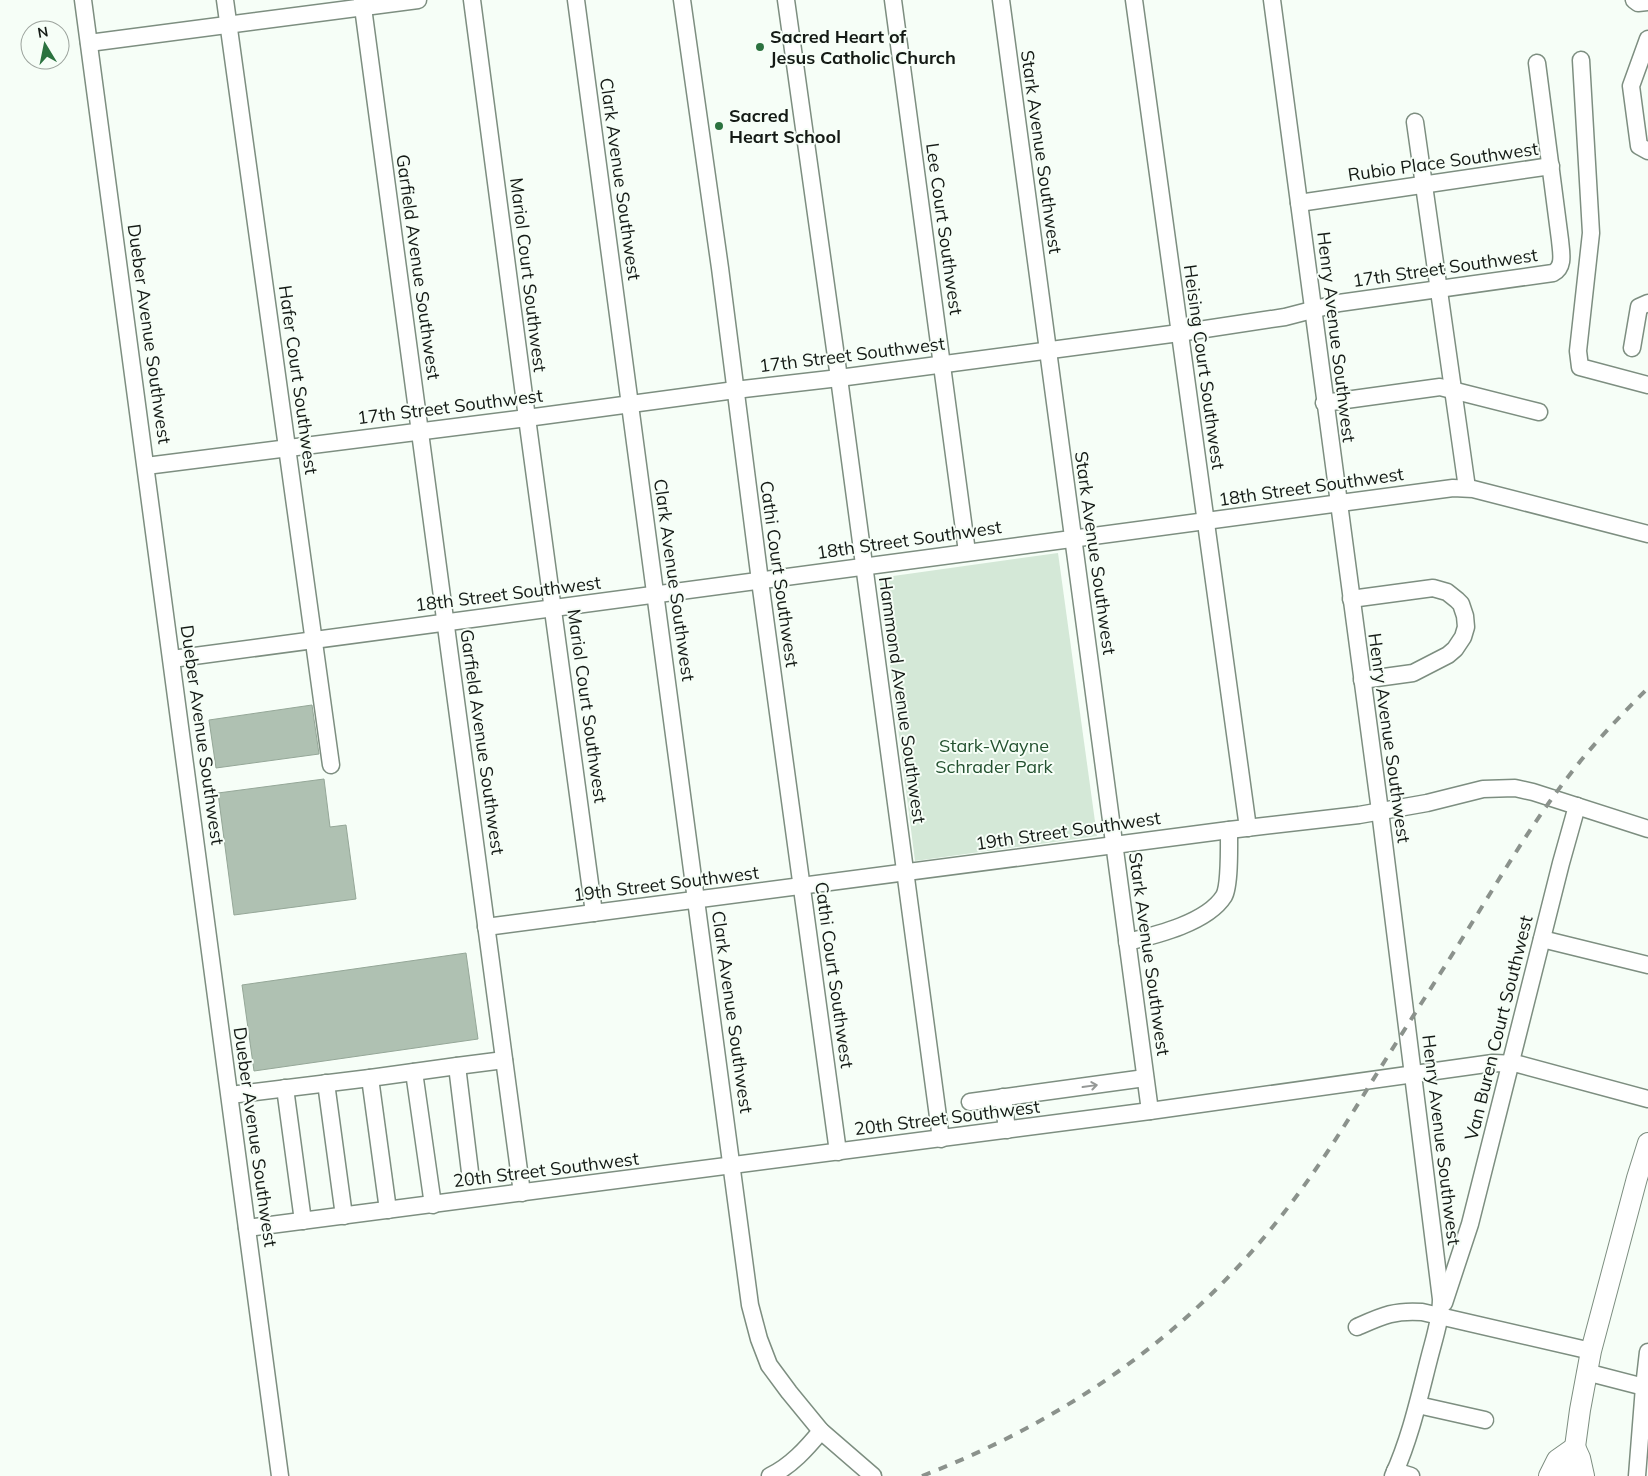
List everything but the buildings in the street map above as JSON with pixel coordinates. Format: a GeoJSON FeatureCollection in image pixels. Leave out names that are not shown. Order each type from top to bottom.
{"type":"FeatureCollection","features":[{"type":"Feature","properties":{"kind":"main road"},"geometry":{"type":"LineString","coordinates":[[1567,1476],[1575,1447],[1590,1351],[1642,1180],[1648,1143]]}},
{"type":"Feature","properties":{"kind":"main road"},"geometry":{"type":"LineString","coordinates":[[1549,1476],[1557,1460],[1575,1447]]}},
{"type":"Feature","properties":{"kind":"main road"},"geometry":{"type":"LineString","coordinates":[[1575,1447],[1580,1458],[1584,1476]]}},
{"type":"Feature","properties":{"kind":"street","name":"Dueber Avenue Southwest"},"geometry":{"type":"LineString","coordinates":[[84,0],[280,1476]]}},
{"type":"Feature","properties":{"kind":"street","name":"Hafer Court Southwest"},"geometry":{"type":"LineString","coordinates":[[226,0],[330,765]]}},
{"type":"Feature","properties":{"kind":"street"},"geometry":{"type":"LineString","coordinates":[[89,43],[229,25],[362,4],[418,0]]}},
{"type":"Feature","properties":{"kind":"street","name":"Mariol Court Southwest"},"geometry":{"type":"LineString","coordinates":[[472,0],[594,913]]}},
{"type":"Feature","properties":{"kind":"street","name":"Clark Avenue Southwest"},"geometry":{"type":"LineString","coordinates":[[576,0],[733,1166],[750,1305],[759,1339],[769,1365],[821,1430],[873,1476]]}},
{"type":"Feature","properties":{"kind":"street","name":"Cathi Court Southwest"},"geometry":{"type":"LineString","coordinates":[[682,0],[720,268],[760,581],[838,1152]]}},
{"type":"Feature","properties":{"kind":"street","name":"Hammond Avenue Southwest"},"geometry":{"type":"LineString","coordinates":[[786,0],[839,378],[941,1139]]}},
{"type":"Feature","properties":{"kind":"street","name":"Lee Court Southwest"},"geometry":{"type":"LineString","coordinates":[[893,0],[967,552]]}},
{"type":"Feature","properties":{"kind":"street","name":"Stark Avenue Southwest"},"geometry":{"type":"LineString","coordinates":[[1001,0],[1150,1111]]}},
{"type":"Feature","properties":{"kind":"street","name":"Heising Court Southwest"},"geometry":{"type":"LineString","coordinates":[[1134,0],[1248,828]]}},
{"type":"Feature","properties":{"kind":"street","name":"Henry Avenue Southwest"},"geometry":{"type":"LineString","coordinates":[[1272,0],[1324,403],[1380,811],[1440,1282],[1440,1316],[1400,1474]]}},
{"type":"Feature","properties":{"kind":"street"},"geometry":{"type":"LineString","coordinates":[[1634,0],[1638,3],[1648,2]]}},
{"type":"Feature","properties":{"kind":"street","name":"Garfield Avenue Southwest"},"geometry":{"type":"LineString","coordinates":[[362,4],[522,1193]]}},
{"type":"Feature","properties":{"kind":"street"},"geometry":{"type":"LineString","coordinates":[[1648,39],[1632,86],[1639,146],[1648,151]]}},
{"type":"Feature","properties":{"kind":"street"},"geometry":{"type":"LineString","coordinates":[[1581,60],[1591,233],[1578,351],[1580,367],[1648,385]]}},
{"type":"Feature","properties":{"kind":"street","name":"Rubio Place Southwest"},"geometry":{"type":"LineString","coordinates":[[1298,203],[1551,166],[1537,64]]}},
{"type":"Feature","properties":{"kind":"street"},"geometry":{"type":"LineString","coordinates":[[1415,122],[1467,488]]}},
{"type":"Feature","properties":{"kind":"street","name":"17th Street Southwest"},"geometry":{"type":"LineString","coordinates":[[146,466],[1179,333],[1284,317],[1339,303],[1553,273],[1559,270],[1561,265],[1560,240],[1551,166]]}},
{"type":"Feature","properties":{"kind":"street"},"geometry":{"type":"LineString","coordinates":[[1632,348],[1639,307],[1648,303]]}},
{"type":"Feature","properties":{"kind":"street"},"geometry":{"type":"LineString","coordinates":[[1324,403],[1440,387],[1539,412]]}},
{"type":"Feature","properties":{"kind":"street","name":"18th Street Southwest"},"geometry":{"type":"LineString","coordinates":[[172,659],[1453,488],[1467,488],[1648,534]]}},
{"type":"Feature","properties":{"kind":"street"},"geometry":{"type":"LineString","coordinates":[[1351,600],[1433,588],[1447,592],[1457,600],[1461,604],[1465,616],[1465,632],[1460,643],[1448,655],[1413,673],[1362,680]]}},
{"type":"Feature","properties":{"kind":"street","name":"19th Street Southwest"},"geometry":{"type":"LineString","coordinates":[[486,927],[1380,811],[1427,803],[1470,792],[1505,788],[1533,792],[1648,829]]}},
{"type":"Feature","properties":{"kind":"street","name":"Van Buren Court Southwest"},"geometry":{"type":"LineString","coordinates":[[1440,1316],[1470,1224],[1542,939],[1578,806]]}},
{"type":"Feature","properties":{"kind":"street"},"geometry":{"type":"LineString","coordinates":[[1127,942],[1152,936],[1193,920],[1209,911],[1224,895],[1229,863],[1229,830]]}},
{"type":"Feature","properties":{"kind":"street"},"geometry":{"type":"LineString","coordinates":[[1542,939],[1648,965]]}},
{"type":"Feature","properties":{"kind":"street"},"geometry":{"type":"LineString","coordinates":[[230,1095],[504,1060]]}},
{"type":"Feature","properties":{"kind":"street","name":"20th Street Southwest"},"geometry":{"type":"LineString","coordinates":[[247,1228],[941,1139],[1493,1063],[1511,1063],[1648,1099]]}},
{"type":"Feature","properties":{"kind":"street"},"geometry":{"type":"LineString","coordinates":[[457,1066],[470,1172]]}},
{"type":"Feature","properties":{"kind":"street"},"geometry":{"type":"LineString","coordinates":[[414,1072],[433,1205]]}},
{"type":"Feature","properties":{"kind":"street"},"geometry":{"type":"LineString","coordinates":[[370,1078],[388,1210]]}},
{"type":"Feature","properties":{"kind":"street"},"geometry":{"type":"LineString","coordinates":[[970,1102],[1145,1078]]}},
{"type":"Feature","properties":{"kind":"street"},"geometry":{"type":"LineString","coordinates":[[326,1083],[344,1216]]}},
{"type":"Feature","properties":{"kind":"street"},"geometry":{"type":"LineString","coordinates":[[286,1088],[303,1221]]}},
{"type":"Feature","properties":{"kind":"street"},"geometry":{"type":"LineString","coordinates":[[1003,1097],[1007,1130]]}},
{"type":"Feature","properties":{"kind":"street"},"geometry":{"type":"LineString","coordinates":[[1357,1327],[1381,1316],[1397,1312],[1422,1312],[1590,1351]]}},
{"type":"Feature","properties":{"kind":"street"},"geometry":{"type":"LineString","coordinates":[[1637,1476],[1648,1352]]}},
{"type":"Feature","properties":{"kind":"street"},"geometry":{"type":"LineString","coordinates":[[1586,1372],[1646,1388]]}},
{"type":"Feature","properties":{"kind":"street"},"geometry":{"type":"LineString","coordinates":[[1418,1406],[1485,1420]]}},
{"type":"Feature","properties":{"kind":"street"},"geometry":{"type":"LineString","coordinates":[[770,1476],[791,1462],[821,1430]]}},
{"type":"Feature","properties":{"kind":"green space","name":"Stark-Wayne Schrader Park"},"geometry":{"type":"Polygon","coordinates":[[[1058,553],[1097,836],[915,861],[879,578],[1058,553]]]}},
{"type":"Feature","properties":{"kind":"railway"},"geometry":{"type":"LineString","coordinates":[[922,1476],[976,1453],[1027,1428],[1077,1399],[1125,1367],[1170,1332],[1212,1293],[1252,1251],[1289,1206],[1332,1146],[1542,812],[1589,751],[1648,688]]}},
{"type":"Feature","properties":{"kind":"place","name":"Sacred Heart of Jesus Catholic Church"},"geometry":{"type":"Point","coordinates":[760,47]}},
{"type":"Feature","properties":{"kind":"place","name":"Sacred Heart School"},"geometry":{"type":"Point","coordinates":[719,126]}}]}
